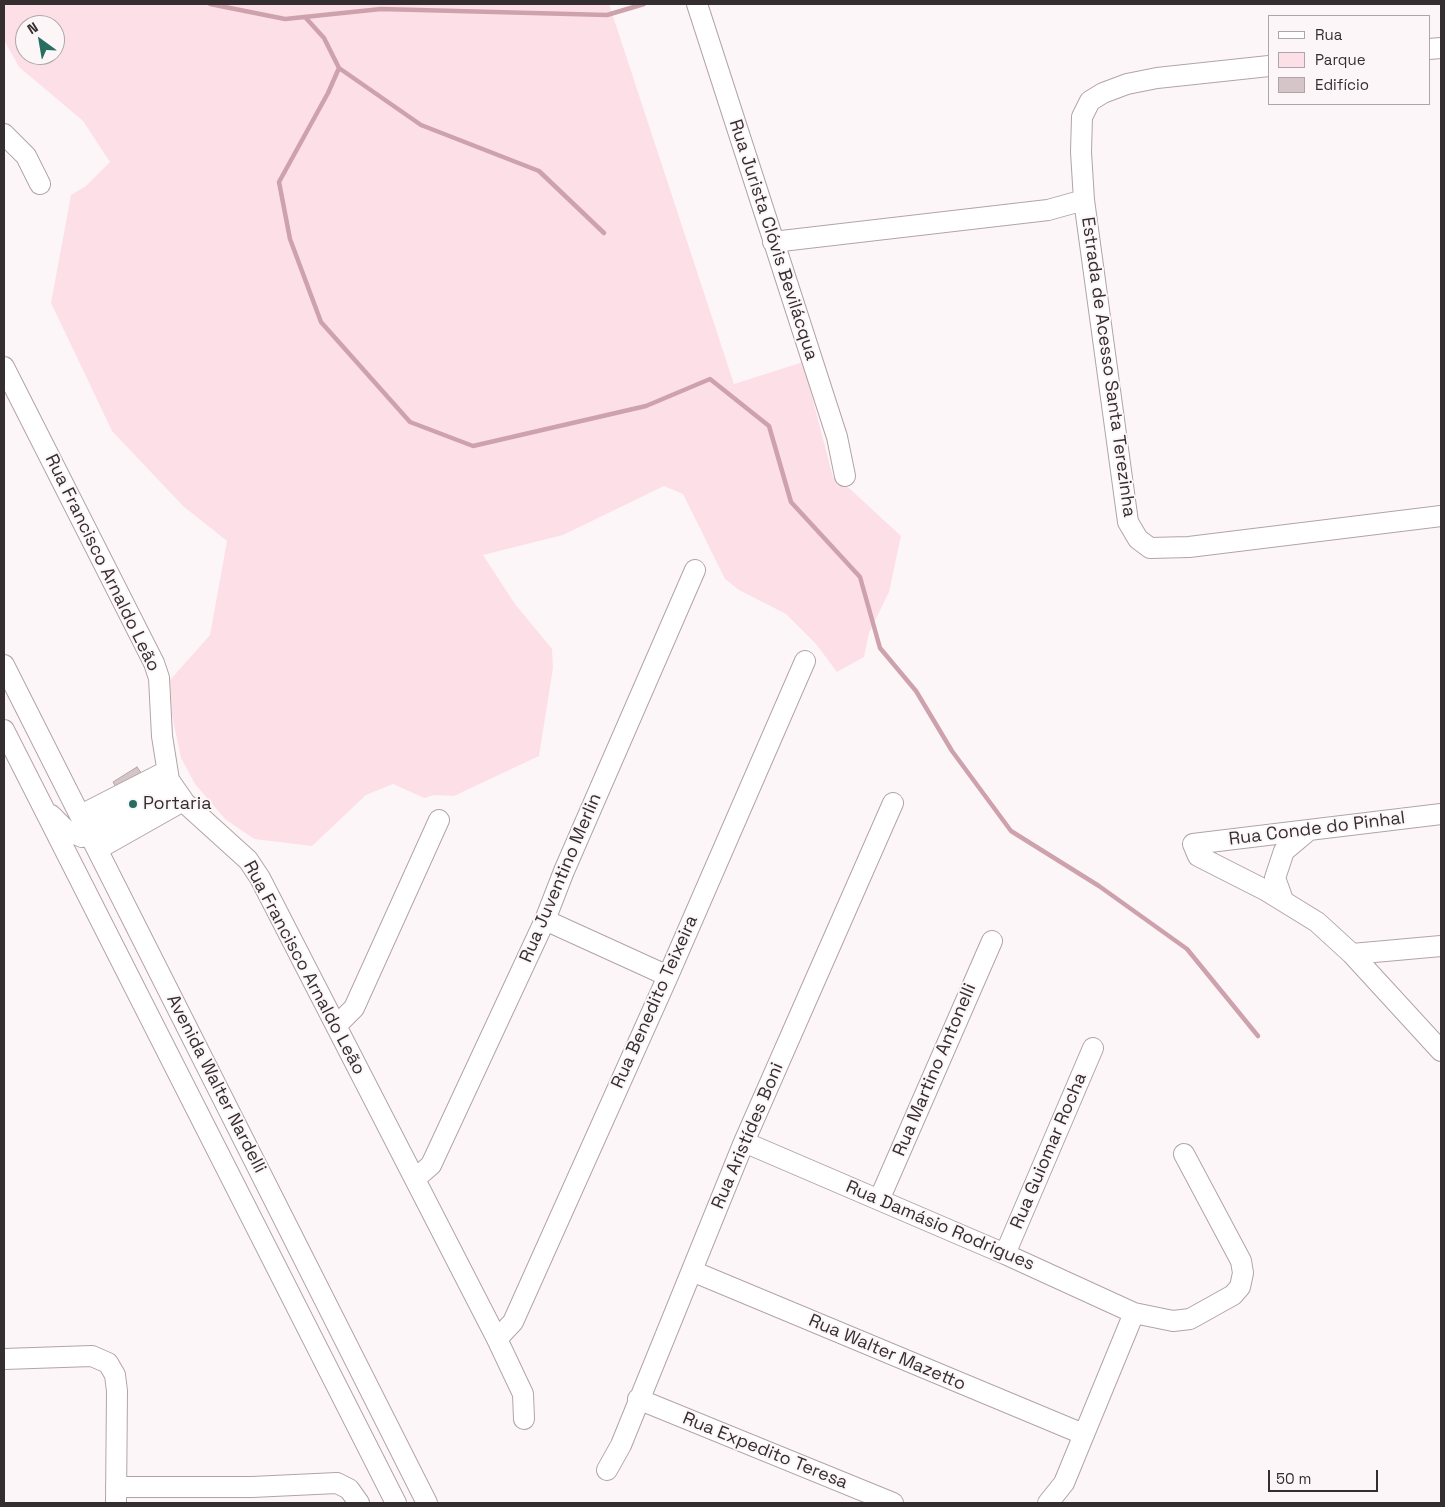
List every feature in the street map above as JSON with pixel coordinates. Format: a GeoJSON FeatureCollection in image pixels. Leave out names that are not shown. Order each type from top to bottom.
{"type":"FeatureCollection","features":[{"type":"Feature","properties":{"kind":"street","name":"Rua Jurista Clóvis Bevilácqua"},"geometry":{"type":"LineString","coordinates":[[697,4],[837,437],[844,476]]}},
{"type":"Feature","properties":{"kind":"street","name":"Estrada de Acesso Santa Terezinha"},"geometry":{"type":"LineString","coordinates":[[1268,66],[1157,78],[1127,84],[1102,93],[1090,101],[1085,108],[1080,128],[1084,200],[1128,522],[1138,539],[1150,548],[1189,547],[1441,516]]}},
{"type":"Feature","properties":{"kind":"street"},"geometry":{"type":"LineString","coordinates":[[4,134],[26,156],[40,184]]}},
{"type":"Feature","properties":{"kind":"street"},"geometry":{"type":"LineString","coordinates":[[773,242],[1048,210],[1084,200]]}},
{"type":"Feature","properties":{"kind":"street","name":"Rua Francisco Arnaldo Leão"},"geometry":{"type":"LineString","coordinates":[[4,367],[154,663],[159,678],[174,787],[237,848],[254,868],[416,1178],[497,1339],[522,1394],[524,1419]]}},
{"type":"Feature","properties":{"kind":"street","name":"Rua Juventino Merlin"},"geometry":{"type":"LineString","coordinates":[[416,1178],[431,1166],[545,920],[564,871],[695,570]]}},
{"type":"Feature","properties":{"kind":"street","name":"Rua Benedito Teixeira"},"geometry":{"type":"LineString","coordinates":[[497,1339],[513,1322],[668,976],[805,661]]}},
{"type":"Feature","properties":{"kind":"street","name":"Avenida Walter Nardelli"},"geometry":{"type":"LineString","coordinates":[[4,665],[427,1503]]}},
{"type":"Feature","properties":{"kind":"street","name":"Avenida Walter Nardelli"},"geometry":{"type":"LineString","coordinates":[[4,730],[10,762],[36,797],[396,1503]]}},
{"type":"Feature","properties":{"kind":"street"},"geometry":{"type":"LineString","coordinates":[[36,797],[66,830],[82,837],[174,787]]}},
{"type":"Feature","properties":{"kind":"street"},"geometry":{"type":"LineString","coordinates":[[90,833],[174,787]]}},
{"type":"Feature","properties":{"kind":"street","name":"Rua Aristídes Boni"},"geometry":{"type":"LineString","coordinates":[[607,1470],[621,1446],[638,1399],[744,1142],[893,802]]}},
{"type":"Feature","properties":{"kind":"street","name":"Rua Conde do Pinhal"},"geometry":{"type":"LineString","coordinates":[[1283,900],[1198,856],[1193,844],[1441,814]]}},
{"type":"Feature","properties":{"kind":"street"},"geometry":{"type":"LineString","coordinates":[[336,1026],[354,1008],[439,820]]}},
{"type":"Feature","properties":{"kind":"street"},"geometry":{"type":"LineString","coordinates":[[1309,830],[1284,851],[1275,878],[1283,900],[1317,922],[1352,954],[1441,1051]]}},
{"type":"Feature","properties":{"kind":"street"},"geometry":{"type":"LineString","coordinates":[[545,920],[668,976]]}},
{"type":"Feature","properties":{"kind":"street","name":"Rua Martino Antonelli"},"geometry":{"type":"LineString","coordinates":[[879,1200],[992,941]]}},
{"type":"Feature","properties":{"kind":"street"},"geometry":{"type":"LineString","coordinates":[[1352,954],[1441,946]]}},
{"type":"Feature","properties":{"kind":"street","name":"Rua Guiomar Rocha"},"geometry":{"type":"LineString","coordinates":[[1005,1254],[1093,1048]]}},
{"type":"Feature","properties":{"kind":"street","name":"Rua Damásio Rodrigues"},"geometry":{"type":"LineString","coordinates":[[744,1142],[1005,1254],[1134,1313],[1173,1321],[1190,1319],[1233,1295],[1242,1280],[1244,1269],[1184,1154]]}},
{"type":"Feature","properties":{"kind":"street","name":"Rua Walter Mazetto"},"geometry":{"type":"LineString","coordinates":[[692,1271],[1083,1434]]}},
{"type":"Feature","properties":{"kind":"street"},"geometry":{"type":"LineString","coordinates":[[1048,1503],[1064,1483],[1134,1313]]}},
{"type":"Feature","properties":{"kind":"street"},"geometry":{"type":"LineString","coordinates":[[4,1359],[92,1356],[108,1363],[115,1375],[117,1391],[116,1495],[252,1495],[336,1483],[349,1489],[359,1502]]}},
{"type":"Feature","properties":{"kind":"street","name":"Rua Expedito Teresa"},"geometry":{"type":"LineString","coordinates":[[638,1399],[893,1503]]}},
{"type":"Feature","properties":{"kind":"street"},"geometry":{"type":"LineString","coordinates":[[1064,1483],[1069,1503]]}},
{"type":"Feature","properties":{"kind":"green space"},"geometry":{"type":"Polygon","coordinates":[[[4,4],[609,4],[734,384],[803,362],[833,477],[849,488],[901,536],[889,592],[869,633],[864,657],[837,672],[816,644],[786,614],[739,590],[725,579],[683,494],[664,486],[563,535],[483,555],[515,604],[552,649],[553,668],[539,756],[454,796],[434,795],[424,798],[393,784],[366,795],[312,846],[254,839],[225,819],[195,784],[181,758],[172,715],[170,680],[210,635],[227,541],[183,506],[112,431],[51,303],[71,195],[86,186],[110,162],[83,121],[18,65],[65,65],[65,15],[15,15],[15,60],[4,40],[4,4]]]}},
{"type":"Feature","properties":{"kind":"building"},"geometry":{"type":"Polygon","coordinates":[[[137,767],[142,774],[117,789],[113,782],[137,767]]]}},
{"type":"Feature","properties":{"kind":"waterway"},"geometry":{"type":"LineString","coordinates":[[210,4],[285,19],[381,9],[607,15],[644,4]]}},
{"type":"Feature","properties":{"kind":"waterway"},"geometry":{"type":"LineString","coordinates":[[305,17],[324,38],[339,68],[421,125],[539,171],[604,233]]}},
{"type":"Feature","properties":{"kind":"waterway"},"geometry":{"type":"LineString","coordinates":[[339,68],[328,93],[279,182],[290,239],[321,322],[410,422],[473,446],[646,406],[710,379],[769,426],[791,502],[860,577],[880,648],[916,691],[952,751],[1011,831],[1099,886],[1187,949],[1258,1036]]}},
{"type":"Feature","properties":{"kind":"place","name":"Portaria"},"geometry":{"type":"Point","coordinates":[133,804]}}]}
